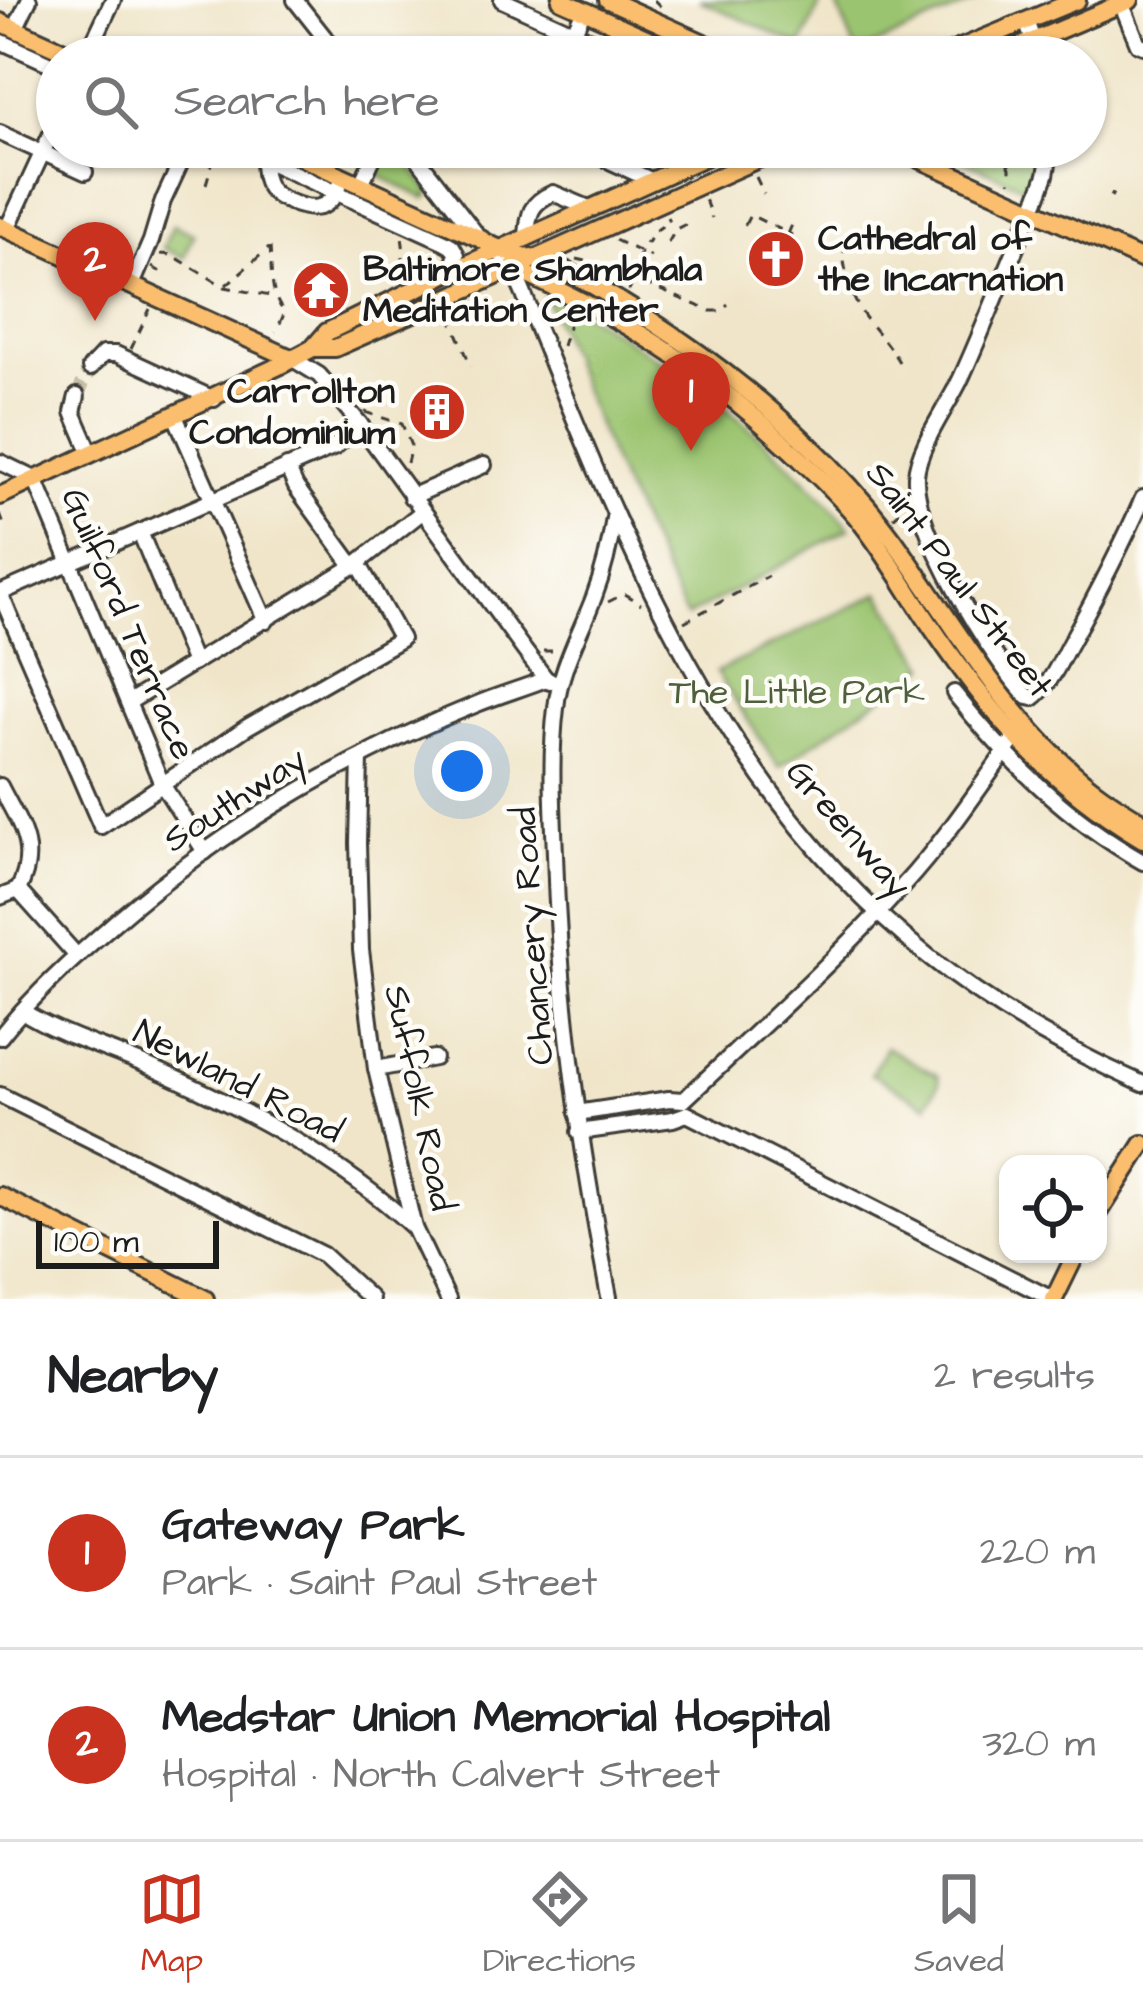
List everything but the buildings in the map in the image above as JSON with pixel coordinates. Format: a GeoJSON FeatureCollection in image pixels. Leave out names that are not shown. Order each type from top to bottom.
{"type":"FeatureCollection","features":[{"type":"Feature","properties":{"kind":"main road"},"geometry":{"type":"LineString","coordinates":[[561,0],[642,36]]}},
{"type":"Feature","properties":{"kind":"main road"},"geometry":{"type":"LineString","coordinates":[[608,0],[688,36]]}},
{"type":"Feature","properties":{"kind":"main road"},"geometry":{"type":"LineString","coordinates":[[990,36],[1083,6],[1124,1]]}},
{"type":"Feature","properties":{"kind":"main road"},"geometry":{"type":"LineString","coordinates":[[1050,36],[1083,6]]}},
{"type":"Feature","properties":{"kind":"main road"},"geometry":{"type":"LineString","coordinates":[[8,26],[36,38]]}},
{"type":"Feature","properties":{"kind":"main road","name":"Saint Paul Street"},"geometry":{"type":"LineString","coordinates":[[317,168],[498,250],[559,267],[685,342],[731,376],[810,445],[893,539],[979,666],[1015,738],[1065,766],[1143,823]]}},
{"type":"Feature","properties":{"kind":"main road"},"geometry":{"type":"LineString","coordinates":[[0,496],[214,399],[313,348],[327,332],[450,272],[681,168]]}},
{"type":"Feature","properties":{"kind":"main road"},"geometry":{"type":"LineString","coordinates":[[313,348],[334,348],[738,168]]}},
{"type":"Feature","properties":{"kind":"main road"},"geometry":{"type":"LineString","coordinates":[[939,168],[1143,260]]}},
{"type":"Feature","properties":{"kind":"main road"},"geometry":{"type":"LineString","coordinates":[[4,228],[293,359]]}},
{"type":"Feature","properties":{"kind":"main road","name":"Saint Paul Street"},"geometry":{"type":"LineString","coordinates":[[512,268],[596,306],[729,393],[822,478],[879,546],[952,656],[1015,738],[1076,794],[1143,839]]}},
{"type":"Feature","properties":{"kind":"main road"},"geometry":{"type":"LineString","coordinates":[[1107,1200],[1143,1144]]}},
{"type":"Feature","properties":{"kind":"main road"},"geometry":{"type":"LineString","coordinates":[[0,1196],[206,1299]]}},
{"type":"Feature","properties":{"kind":"main road"},"geometry":{"type":"LineString","coordinates":[[1053,1299],[1071,1263]]}},
{"type":"Feature","properties":{"kind":"street"},"geometry":{"type":"LineString","coordinates":[[8,26],[28,0]]}},
{"type":"Feature","properties":{"kind":"street"},"geometry":{"type":"LineString","coordinates":[[93,36],[113,0]]}},
{"type":"Feature","properties":{"kind":"street"},"geometry":{"type":"LineString","coordinates":[[295,0],[323,36]]}},
{"type":"Feature","properties":{"kind":"street"},"geometry":{"type":"LineString","coordinates":[[502,0],[583,36]]}},
{"type":"Feature","properties":{"kind":"street"},"geometry":{"type":"LineString","coordinates":[[1124,1],[1138,44],[1143,46]]}},
{"type":"Feature","properties":{"kind":"street"},"geometry":{"type":"LineString","coordinates":[[572,36],[584,10]]}},
{"type":"Feature","properties":{"kind":"street"},"geometry":{"type":"LineString","coordinates":[[1026,21],[1031,36]]}},
{"type":"Feature","properties":{"kind":"street"},"geometry":{"type":"LineString","coordinates":[[0,41],[36,57]]}},
{"type":"Feature","properties":{"kind":"street"},"geometry":{"type":"LineString","coordinates":[[0,133],[36,149]]}},
{"type":"Feature","properties":{"kind":"street"},"geometry":{"type":"LineString","coordinates":[[4,228],[36,166]]}},
{"type":"Feature","properties":{"kind":"street"},"geometry":{"type":"LineString","coordinates":[[77,168],[85,172]]}},
{"type":"Feature","properties":{"kind":"street"},"geometry":{"type":"LineString","coordinates":[[132,285],[178,168]]}},
{"type":"Feature","properties":{"kind":"street"},"geometry":{"type":"LineString","coordinates":[[263,168],[276,195],[309,209],[331,201],[360,168]]}},
{"type":"Feature","properties":{"kind":"street","name":"Saint Paul Street"},"geometry":{"type":"LineString","coordinates":[[293,168],[347,184],[452,246],[457,255],[450,272]]}},
{"type":"Feature","properties":{"kind":"street"},"geometry":{"type":"LineString","coordinates":[[425,168],[481,239]]}},
{"type":"Feature","properties":{"kind":"street"},"geometry":{"type":"LineString","coordinates":[[635,168],[653,181]]}},
{"type":"Feature","properties":{"kind":"street"},"geometry":{"type":"LineString","coordinates":[[1048,168],[974,349],[918,461],[916,486],[930,536],[967,609],[1003,668],[1026,695],[1034,698],[1041,693],[1108,573],[1143,498]]}},
{"type":"Feature","properties":{"kind":"street"},"geometry":{"type":"LineString","coordinates":[[527,238],[522,216],[538,199],[553,193],[591,209]]}},
{"type":"Feature","properties":{"kind":"street","name":"Greenway"},"geometry":{"type":"LineString","coordinates":[[498,250],[512,268],[637,562],[711,698],[771,791],[816,848],[879,913],[931,957],[1019,1021],[1143,1084]]}},
{"type":"Feature","properties":{"kind":"street"},"geometry":{"type":"LineString","coordinates":[[90,368],[104,355],[116,354],[214,399]]}},
{"type":"Feature","properties":{"kind":"street"},"geometry":{"type":"LineString","coordinates":[[293,359],[319,375],[359,417],[411,497],[553,682]]}},
{"type":"Feature","properties":{"kind":"street"},"geometry":{"type":"LineString","coordinates":[[77,396],[74,412],[91,454]]}},
{"type":"Feature","properties":{"kind":"street"},"geometry":{"type":"LineString","coordinates":[[175,416],[266,621]]}},
{"type":"Feature","properties":{"kind":"street"},"geometry":{"type":"LineString","coordinates":[[287,467],[296,487],[363,572],[401,639],[248,727],[101,826],[0,593],[287,467],[335,447],[359,417]]}},
{"type":"Feature","properties":{"kind":"street"},"geometry":{"type":"LineString","coordinates":[[0,462],[35,479]]}},
{"type":"Feature","properties":{"kind":"street"},"geometry":{"type":"LineString","coordinates":[[411,497],[484,465]]}},
{"type":"Feature","properties":{"kind":"street","name":"Guilford Terrace"},"geometry":{"type":"LineString","coordinates":[[35,479],[162,784],[205,852]]}},
{"type":"Feature","properties":{"kind":"street"},"geometry":{"type":"LineString","coordinates":[[129,702],[355,565],[422,512]]}},
{"type":"Feature","properties":{"kind":"street","name":"Chancery Road"},"geometry":{"type":"LineString","coordinates":[[612,1298],[579,1132],[564,1014],[556,913],[553,682],[602,576],[614,514]]}},
{"type":"Feature","properties":{"kind":"street"},"geometry":{"type":"LineString","coordinates":[[140,532],[194,663]]}},
{"type":"Feature","properties":{"kind":"street"},"geometry":{"type":"LineString","coordinates":[[602,576],[637,562]]}},
{"type":"Feature","properties":{"kind":"street","name":"Southway"},"geometry":{"type":"LineString","coordinates":[[0,1037],[77,956],[140,900],[274,806],[360,758],[477,704],[553,682]]}},
{"type":"Feature","properties":{"kind":"street"},"geometry":{"type":"LineString","coordinates":[[954,693],[1015,738],[1046,794],[1143,862]]}},
{"type":"Feature","properties":{"kind":"street"},"geometry":{"type":"LineString","coordinates":[[579,1132],[673,1119],[879,913],[938,843],[1015,738]]}},
{"type":"Feature","properties":{"kind":"street","name":"Suffolk Road"},"geometry":{"type":"LineString","coordinates":[[360,758],[361,950],[376,1069],[414,1228],[448,1299]]}},
{"type":"Feature","properties":{"kind":"street"},"geometry":{"type":"LineString","coordinates":[[0,786],[27,842],[28,865],[18,890],[0,897]]}},
{"type":"Feature","properties":{"kind":"street"},"geometry":{"type":"LineString","coordinates":[[18,890],[77,956]]}},
{"type":"Feature","properties":{"kind":"street","name":"Newland Road"},"geometry":{"type":"LineString","coordinates":[[22,1012],[185,1083],[260,1122],[341,1168],[414,1228]]}},
{"type":"Feature","properties":{"kind":"street"},"geometry":{"type":"LineString","coordinates":[[376,1069],[434,1058]]}},
{"type":"Feature","properties":{"kind":"street"},"geometry":{"type":"LineString","coordinates":[[0,1095],[323,1255],[371,1299]]}},
{"type":"Feature","properties":{"kind":"street"},"geometry":{"type":"LineString","coordinates":[[577,1113],[669,1099],[1053,1299]]}},
{"type":"Feature","properties":{"kind":"street"},"geometry":{"type":"LineString","coordinates":[[592,1298],[612,1298]]}},
{"type":"Feature","properties":{"kind":"path"},"geometry":{"type":"LineString","coordinates":[[654,0],[664,10]]}},
{"type":"Feature","properties":{"kind":"path"},"geometry":{"type":"LineString","coordinates":[[527,36],[532,24]]}},
{"type":"Feature","properties":{"kind":"path"},"geometry":{"type":"LineString","coordinates":[[206,184],[211,168]]}},
{"type":"Feature","properties":{"kind":"path"},"geometry":{"type":"LineString","coordinates":[[819,168],[821,172]]}},
{"type":"Feature","properties":{"kind":"path"},"geometry":{"type":"LineString","coordinates":[[1009,183],[1010,168]]}},
{"type":"Feature","properties":{"kind":"path"},"geometry":{"type":"LineString","coordinates":[[756,177],[764,194]]}},
{"type":"Feature","properties":{"kind":"path"},"geometry":{"type":"LineString","coordinates":[[705,200],[712,218]]}},
{"type":"Feature","properties":{"kind":"path"},"geometry":{"type":"LineString","coordinates":[[745,225],[754,207]]}},
{"type":"Feature","properties":{"kind":"path"},"geometry":{"type":"LineString","coordinates":[[750,215],[790,234],[794,220]]}},
{"type":"Feature","properties":{"kind":"path"},"geometry":{"type":"LineString","coordinates":[[627,295],[641,252],[654,232],[669,221],[667,217]]}},
{"type":"Feature","properties":{"kind":"path"},"geometry":{"type":"LineString","coordinates":[[668,243],[676,229],[690,228]]}},
{"type":"Feature","properties":{"kind":"path"},"geometry":{"type":"LineString","coordinates":[[396,282],[404,254],[402,233]]}},
{"type":"Feature","properties":{"kind":"path"},"geometry":{"type":"LineString","coordinates":[[614,241],[652,257]]}},
{"type":"Feature","properties":{"kind":"path"},"geometry":{"type":"LineString","coordinates":[[846,244],[843,258],[855,302],[899,362]]}},
{"type":"Feature","properties":{"kind":"path"},"geometry":{"type":"LineString","coordinates":[[225,286],[270,247],[274,297],[285,312],[275,334]]}},
{"type":"Feature","properties":{"kind":"path"},"geometry":{"type":"LineString","coordinates":[[155,280],[160,271],[152,267],[156,260],[163,254],[172,255],[225,286],[274,297]]}},
{"type":"Feature","properties":{"kind":"path"},"geometry":{"type":"LineString","coordinates":[[575,258],[623,270],[710,311],[720,311],[728,304]]}},
{"type":"Feature","properties":{"kind":"path"},"geometry":{"type":"LineString","coordinates":[[130,350],[148,313]]}},
{"type":"Feature","properties":{"kind":"path"},"geometry":{"type":"LineString","coordinates":[[449,314],[471,366]]}},
{"type":"Feature","properties":{"kind":"path"},"geometry":{"type":"LineString","coordinates":[[562,346],[569,323],[584,319]]}},
{"type":"Feature","properties":{"kind":"path"},"geometry":{"type":"LineString","coordinates":[[359,417],[402,424],[412,446],[405,469]]}},
{"type":"Feature","properties":{"kind":"path"},"geometry":{"type":"LineString","coordinates":[[890,520],[914,500]]}},
{"type":"Feature","properties":{"kind":"path"},"geometry":{"type":"LineString","coordinates":[[0,514],[7,530]]}},
{"type":"Feature","properties":{"kind":"path"},"geometry":{"type":"LineString","coordinates":[[671,628],[768,576]]}},
{"type":"Feature","properties":{"kind":"path"},"geometry":{"type":"LineString","coordinates":[[608,602],[624,594],[641,604]]}},
{"type":"Feature","properties":{"kind":"path"},"geometry":{"type":"LineString","coordinates":[[536,648],[547,652],[559,645]]}},
{"type":"Feature","properties":{"kind":"green space"},"geometry":{"type":"Polygon","coordinates":[[[699,0],[822,0],[806,36],[779,36],[699,0]]]}},
{"type":"Feature","properties":{"kind":"green space"},"geometry":{"type":"Polygon","coordinates":[[[835,0],[979,0],[896,36],[850,36],[835,0]]]}},
{"type":"Feature","properties":{"kind":"green space"},"geometry":{"type":"Polygon","coordinates":[[[380,168],[412,168],[429,196],[424,198],[378,175],[380,168]]]}},
{"type":"Feature","properties":{"kind":"green space"},"geometry":{"type":"Polygon","coordinates":[[[980,168],[1034,168],[1028,189],[980,168]]]}},
{"type":"Feature","properties":{"kind":"green space"},"geometry":{"type":"Polygon","coordinates":[[[173,225],[194,234],[184,258],[163,248],[173,225]]]}},
{"type":"Feature","properties":{"kind":"green space"},"geometry":{"type":"Polygon","coordinates":[[[545,296],[608,327],[718,402],[774,449],[850,528],[686,617],[616,471],[545,296]]]}},
{"type":"Feature","properties":{"kind":"green space","name":"The Little Park"},"geometry":{"type":"Polygon","coordinates":[[[880,593],[927,666],[779,767],[716,672],[880,593]]]}},
{"type":"Feature","properties":{"kind":"green space"},"geometry":{"type":"Polygon","coordinates":[[[886,1047],[938,1076],[927,1105],[871,1074],[886,1047]]]}},
{"type":"Feature","properties":{"kind":"tunnel"},"geometry":{"type":"LineString","coordinates":[[77,396],[90,368]]}},
{"type":"Feature","properties":{"kind":"place","name":"Cathedral of the Incarnation"},"geometry":{"type":"Point","coordinates":[776,259]}},
{"type":"Feature","properties":{"kind":"place","name":"Baltimore Shambhala Meditation Center"},"geometry":{"type":"Point","coordinates":[321,290]}},
{"type":"Feature","properties":{"kind":"place","name":"Medstar Union Memorial Hospital"},"geometry":{"type":"Point","coordinates":[95,321]}},
{"type":"Feature","properties":{"kind":"place","name":"Carrollton Condominium"},"geometry":{"type":"Point","coordinates":[437,412]}},
{"type":"Feature","properties":{"kind":"place","name":"Gateway Park"},"geometry":{"type":"Point","coordinates":[691,451]}}]}
